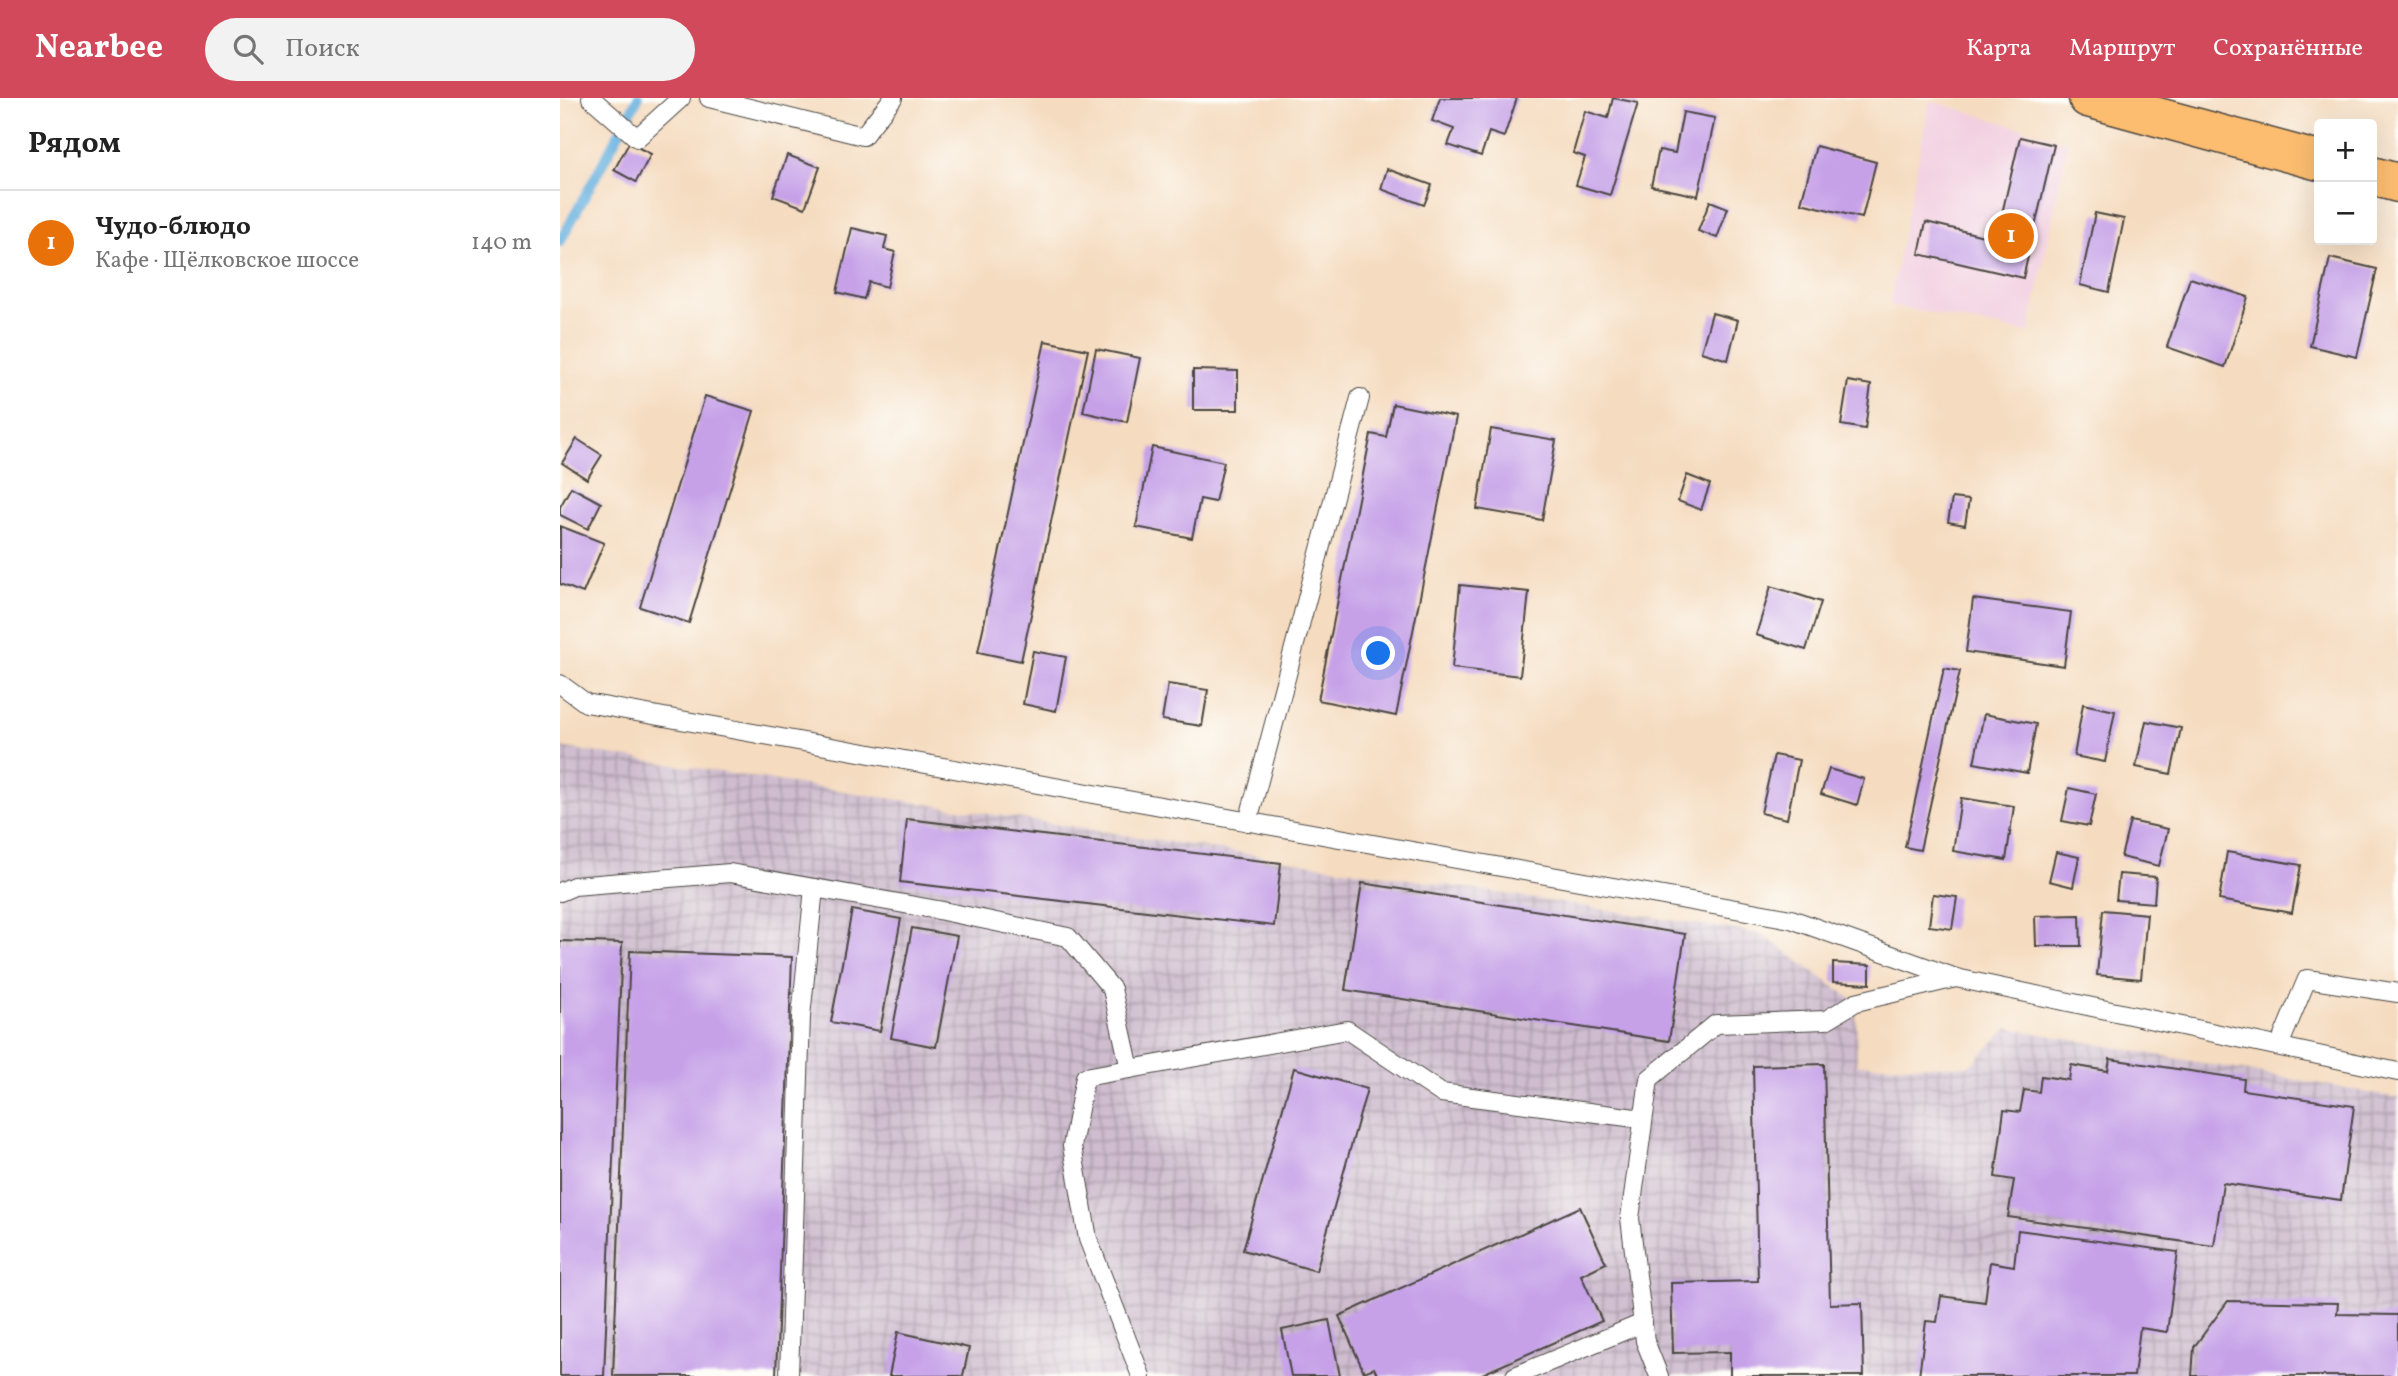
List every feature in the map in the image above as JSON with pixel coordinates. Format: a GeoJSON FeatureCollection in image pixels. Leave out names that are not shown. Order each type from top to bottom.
{"type":"FeatureCollection","features":[{"type":"Feature","properties":{"kind":"main road"},"geometry":{"type":"LineString","coordinates":[[2088,98],[2314,161]]}},
{"type":"Feature","properties":{"kind":"main road"},"geometry":{"type":"LineString","coordinates":[[2377,177],[2398,183]]}},
{"type":"Feature","properties":{"kind":"lane"},"geometry":{"type":"LineString","coordinates":[[591,98],[637,138],[681,98]]}},
{"type":"Feature","properties":{"kind":"lane"},"geometry":{"type":"LineString","coordinates":[[709,98],[863,136],[893,98]]}},
{"type":"Feature","properties":{"kind":"lane"},"geometry":{"type":"LineString","coordinates":[[1248,822],[1360,398]]}},
{"type":"Feature","properties":{"kind":"lane"},"geometry":{"type":"LineString","coordinates":[[560,684],[586,703],[1791,919],[1955,978],[2398,1072]]}},
{"type":"Feature","properties":{"kind":"lane"},"geometry":{"type":"LineString","coordinates":[[560,892],[574,886],[730,873],[1068,937],[1112,989],[1130,1069]]}},
{"type":"Feature","properties":{"kind":"lane"},"geometry":{"type":"LineString","coordinates":[[789,1376],[801,1017],[814,888]]}},
{"type":"Feature","properties":{"kind":"lane"},"geometry":{"type":"LineString","coordinates":[[1659,1376],[1645,1342],[1630,1218],[1649,1079],[1716,1024],[1826,1020],[1856,1002],[1955,978]]}},
{"type":"Feature","properties":{"kind":"lane"},"geometry":{"type":"LineString","coordinates":[[2278,1046],[2307,979],[2398,993]]}},
{"type":"Feature","properties":{"kind":"lane"},"geometry":{"type":"LineString","coordinates":[[1141,1376],[1088,1239],[1072,1146],[1085,1077],[1348,1030],[1441,1093],[1643,1119]]}},
{"type":"Feature","properties":{"kind":"lane"},"geometry":{"type":"LineString","coordinates":[[1515,1376],[1643,1323]]}},
{"type":"Feature","properties":{"kind":"shaded area"},"geometry":{"type":"Polygon","coordinates":[[[1930,101],[2068,142],[2029,333],[1889,305],[1930,101]]]}},
{"type":"Feature","properties":{"kind":"shaded area"},"geometry":{"type":"Polygon","coordinates":[[[560,747],[1761,934],[1856,1002],[1857,1065],[1970,1066],[2008,1028],[2398,1098],[2398,1376],[560,1376],[560,747]]]}},
{"type":"Feature","properties":{"kind":"building"},"geometry":{"type":"Polygon","coordinates":[[[1440,98],[1517,98],[1504,137],[1489,132],[1481,156],[1448,145],[1454,129],[1432,121],[1440,98]]]}},
{"type":"Feature","properties":{"kind":"building"},"geometry":{"type":"Polygon","coordinates":[[[1613,98],[1638,103],[1610,195],[1576,185],[1585,157],[1573,153],[1585,111],[1608,118],[1613,98]]]}},
{"type":"Feature","properties":{"kind":"building"},"geometry":{"type":"Polygon","coordinates":[[[1683,112],[1715,118],[1698,196],[1651,186],[1659,150],[1675,153],[1683,112]]]}},
{"type":"Feature","properties":{"kind":"building"},"geometry":{"type":"Polygon","coordinates":[[[2020,137],[2054,145],[2023,278],[1919,254],[1926,222],[1996,239],[2020,137]]]}},
{"type":"Feature","properties":{"kind":"building"},"geometry":{"type":"Polygon","coordinates":[[[629,143],[651,154],[636,182],[614,170],[629,143]]]}},
{"type":"Feature","properties":{"kind":"building"},"geometry":{"type":"Polygon","coordinates":[[[1816,146],[1876,162],[1862,218],[1801,203],[1816,146]]]}},
{"type":"Feature","properties":{"kind":"building"},"geometry":{"type":"Polygon","coordinates":[[[787,155],[820,167],[805,208],[773,196],[787,155]]]}},
{"type":"Feature","properties":{"kind":"building"},"geometry":{"type":"Polygon","coordinates":[[[1387,169],[1432,185],[1424,205],[1381,189],[1387,169]]]}},
{"type":"Feature","properties":{"kind":"building"},"geometry":{"type":"Polygon","coordinates":[[[1710,201],[1728,208],[1717,238],[1698,231],[1710,201]]]}},
{"type":"Feature","properties":{"kind":"building"},"geometry":{"type":"Polygon","coordinates":[[[2095,213],[2124,219],[2109,292],[2080,285],[2095,213]]]}},
{"type":"Feature","properties":{"kind":"building"},"geometry":{"type":"Polygon","coordinates":[[[852,228],[887,236],[884,249],[895,252],[887,287],[869,282],[864,299],[837,292],[852,228]]]}},
{"type":"Feature","properties":{"kind":"building"},"geometry":{"type":"Polygon","coordinates":[[[2330,258],[2377,269],[2357,357],[2310,346],[2330,258]]]}},
{"type":"Feature","properties":{"kind":"building"},"geometry":{"type":"Polygon","coordinates":[[[2190,278],[2248,297],[2225,367],[2167,347],[2190,278]]]}},
{"type":"Feature","properties":{"kind":"building"},"geometry":{"type":"Polygon","coordinates":[[[1712,313],[1738,320],[1728,360],[1701,352],[1712,313]]]}},
{"type":"Feature","properties":{"kind":"building"},"geometry":{"type":"Polygon","coordinates":[[[1045,341],[1088,350],[1021,661],[978,652],[1045,341]]]}},
{"type":"Feature","properties":{"kind":"building"},"geometry":{"type":"Polygon","coordinates":[[[1096,349],[1140,358],[1127,422],[1083,412],[1096,349]]]}},
{"type":"Feature","properties":{"kind":"building"},"geometry":{"type":"Polygon","coordinates":[[[1193,370],[1238,371],[1238,410],[1193,410],[1193,370]]]}},
{"type":"Feature","properties":{"kind":"building"},"geometry":{"type":"Polygon","coordinates":[[[1848,381],[1871,385],[1865,429],[1841,425],[1848,381]]]}},
{"type":"Feature","properties":{"kind":"building"},"geometry":{"type":"Polygon","coordinates":[[[705,396],[754,411],[689,623],[640,607],[705,396]]]}},
{"type":"Feature","properties":{"kind":"building"},"geometry":{"type":"Polygon","coordinates":[[[1393,404],[1456,417],[1396,716],[1318,700],[1371,434],[1386,437],[1393,404]]]}},
{"type":"Feature","properties":{"kind":"building"},"geometry":{"type":"Polygon","coordinates":[[[1491,429],[1556,440],[1542,520],[1477,509],[1491,429]]]}},
{"type":"Feature","properties":{"kind":"building"},"geometry":{"type":"Polygon","coordinates":[[[577,439],[602,455],[587,479],[562,463],[577,439]]]}},
{"type":"Feature","properties":{"kind":"building"},"geometry":{"type":"Polygon","coordinates":[[[1152,447],[1224,462],[1215,502],[1200,499],[1192,538],[1136,527],[1152,447]]]}},
{"type":"Feature","properties":{"kind":"building"},"geometry":{"type":"Polygon","coordinates":[[[1687,475],[1710,484],[1701,510],[1678,501],[1687,475]]]}},
{"type":"Feature","properties":{"kind":"building"},"geometry":{"type":"Polygon","coordinates":[[[571,487],[601,503],[588,529],[560,515],[560,507],[571,487]]]}},
{"type":"Feature","properties":{"kind":"building"},"geometry":{"type":"Polygon","coordinates":[[[1952,498],[1969,500],[1965,525],[1948,522],[1952,498]]]}},
{"type":"Feature","properties":{"kind":"building"},"geometry":{"type":"Polygon","coordinates":[[[560,526],[604,543],[583,593],[560,584],[560,526]]]}},
{"type":"Feature","properties":{"kind":"building"},"geometry":{"type":"Polygon","coordinates":[[[1460,585],[1529,592],[1520,676],[1452,668],[1460,585]]]}},
{"type":"Feature","properties":{"kind":"building"},"geometry":{"type":"Polygon","coordinates":[[[1771,586],[1821,602],[1806,650],[1756,635],[1771,586]]]}},
{"type":"Feature","properties":{"kind":"building"},"geometry":{"type":"Polygon","coordinates":[[[1973,599],[2071,612],[2064,666],[1966,652],[1973,599]]]}},
{"type":"Feature","properties":{"kind":"building"},"geometry":{"type":"Polygon","coordinates":[[[1033,651],[1066,657],[1056,711],[1023,704],[1033,651]]]}},
{"type":"Feature","properties":{"kind":"building"},"geometry":{"type":"Polygon","coordinates":[[[1944,668],[1960,671],[1920,850],[1905,847],[1944,668]]]}},
{"type":"Feature","properties":{"kind":"building"},"geometry":{"type":"Polygon","coordinates":[[[1168,684],[1208,690],[1202,726],[1162,720],[1168,684]]]}},
{"type":"Feature","properties":{"kind":"building"},"geometry":{"type":"Polygon","coordinates":[[[2083,704],[2115,711],[2105,762],[2074,756],[2083,704]]]}},
{"type":"Feature","properties":{"kind":"building"},"geometry":{"type":"Polygon","coordinates":[[[1984,714],[2036,724],[2027,773],[1974,763],[1984,714]]]}},
{"type":"Feature","properties":{"kind":"building"},"geometry":{"type":"Polygon","coordinates":[[[2146,721],[2181,728],[2171,774],[2136,767],[2146,721]]]}},
{"type":"Feature","properties":{"kind":"building"},"geometry":{"type":"Polygon","coordinates":[[[1774,755],[1799,760],[1787,819],[1761,813],[1774,755]]]}},
{"type":"Feature","properties":{"kind":"building"},"geometry":{"type":"Polygon","coordinates":[[[1829,769],[1864,779],[1857,805],[1821,794],[1829,769]]]}},
{"type":"Feature","properties":{"kind":"building"},"geometry":{"type":"Polygon","coordinates":[[[2069,788],[2096,794],[2089,826],[2062,821],[2069,788]]]}},
{"type":"Feature","properties":{"kind":"building"},"geometry":{"type":"Polygon","coordinates":[[[1961,798],[2014,806],[2006,860],[1953,851],[1961,798]]]}},
{"type":"Feature","properties":{"kind":"building"},"geometry":{"type":"Polygon","coordinates":[[[907,819],[1281,863],[1274,926],[900,882],[907,819]]]}},
{"type":"Feature","properties":{"kind":"building"},"geometry":{"type":"Polygon","coordinates":[[[2130,821],[2168,829],[2159,866],[2121,857],[2130,821]]]}},
{"type":"Feature","properties":{"kind":"building"},"geometry":{"type":"Polygon","coordinates":[[[2056,852],[2079,857],[2073,887],[2049,881],[2056,852]]]}},
{"type":"Feature","properties":{"kind":"building"},"geometry":{"type":"Polygon","coordinates":[[[2227,852],[2301,865],[2292,913],[2219,900],[2227,852]]]}},
{"type":"Feature","properties":{"kind":"building"},"geometry":{"type":"Polygon","coordinates":[[[2119,874],[2156,877],[2154,903],[2116,900],[2119,874]]]}},
{"type":"Feature","properties":{"kind":"building"},"geometry":{"type":"Polygon","coordinates":[[[1362,883],[1685,934],[1669,1041],[1345,990],[1362,883]]]}},
{"type":"Feature","properties":{"kind":"building"},"geometry":{"type":"Polygon","coordinates":[[[1933,894],[1957,897],[1952,929],[1929,926],[1933,894]]]}},
{"type":"Feature","properties":{"kind":"building"},"geometry":{"type":"Polygon","coordinates":[[[852,910],[901,919],[880,1031],[831,1022],[852,910]]]}},
{"type":"Feature","properties":{"kind":"building"},"geometry":{"type":"Polygon","coordinates":[[[2103,910],[2147,914],[2141,979],[2097,975],[2103,910]]]}},
{"type":"Feature","properties":{"kind":"building"},"geometry":{"type":"Polygon","coordinates":[[[2080,915],[2081,946],[2036,946],[2035,916],[2080,915]]]}},
{"type":"Feature","properties":{"kind":"building"},"geometry":{"type":"Polygon","coordinates":[[[912,928],[957,936],[936,1047],[891,1038],[912,928]]]}},
{"type":"Feature","properties":{"kind":"building"},"geometry":{"type":"Polygon","coordinates":[[[560,941],[622,943],[604,1376],[560,1376],[560,941]]]}},
{"type":"Feature","properties":{"kind":"building"},"geometry":{"type":"Polygon","coordinates":[[[630,951],[792,957],[776,1376],[613,1376],[630,951]]]}},
{"type":"Feature","properties":{"kind":"building"},"geometry":{"type":"Polygon","coordinates":[[[1833,963],[1870,965],[1870,984],[1833,982],[1833,963]]]}},
{"type":"Feature","properties":{"kind":"building"},"geometry":{"type":"Polygon","coordinates":[[[2110,1059],[2244,1079],[2243,1090],[2354,1106],[2341,1200],[2223,1183],[2214,1246],[2008,1217],[2014,1180],[1995,1177],[2004,1110],[2020,1112],[2024,1090],[2039,1092],[2041,1076],[2069,1080],[2071,1065],[2108,1071],[2110,1059]]]}},
{"type":"Feature","properties":{"kind":"building"},"geometry":{"type":"Polygon","coordinates":[[[1824,1064],[1830,1304],[1862,1303],[1864,1376],[1730,1376],[1730,1352],[1673,1353],[1671,1283],[1758,1281],[1753,1066],[1824,1064]]]}},
{"type":"Feature","properties":{"kind":"building"},"geometry":{"type":"Polygon","coordinates":[[[1294,1068],[1367,1089],[1316,1271],[1243,1250],[1294,1068]]]}},
{"type":"Feature","properties":{"kind":"building"},"geometry":{"type":"Polygon","coordinates":[[[1580,1207],[1606,1263],[1581,1275],[1602,1321],[1478,1376],[1378,1376],[1374,1368],[1364,1372],[1339,1316],[1580,1207]]]}},
{"type":"Feature","properties":{"kind":"building"},"geometry":{"type":"Polygon","coordinates":[[[2018,1230],[2178,1252],[2167,1332],[2140,1328],[2134,1376],[1919,1376],[1926,1321],[1937,1322],[1941,1296],[1985,1302],[1990,1262],[2014,1266],[2018,1230]]]}},
{"type":"Feature","properties":{"kind":"building"},"geometry":{"type":"Polygon","coordinates":[[[2228,1301],[2338,1303],[2337,1314],[2398,1315],[2398,1376],[2192,1376],[2194,1347],[2228,1301]]]}},
{"type":"Feature","properties":{"kind":"building"},"geometry":{"type":"Polygon","coordinates":[[[1329,1320],[1340,1376],[1291,1376],[1282,1330],[1329,1320]]]}},
{"type":"Feature","properties":{"kind":"building"},"geometry":{"type":"Polygon","coordinates":[[[898,1332],[969,1348],[963,1376],[889,1376],[898,1332]]]}},
{"type":"Feature","properties":{"kind":"waterway"},"geometry":{"type":"LineString","coordinates":[[560,242],[638,98]]}},
{"type":"Feature","properties":{"kind":"place","name":"Чудо-блюдо"},"geometry":{"type":"Point","coordinates":[2011,236]}}]}
